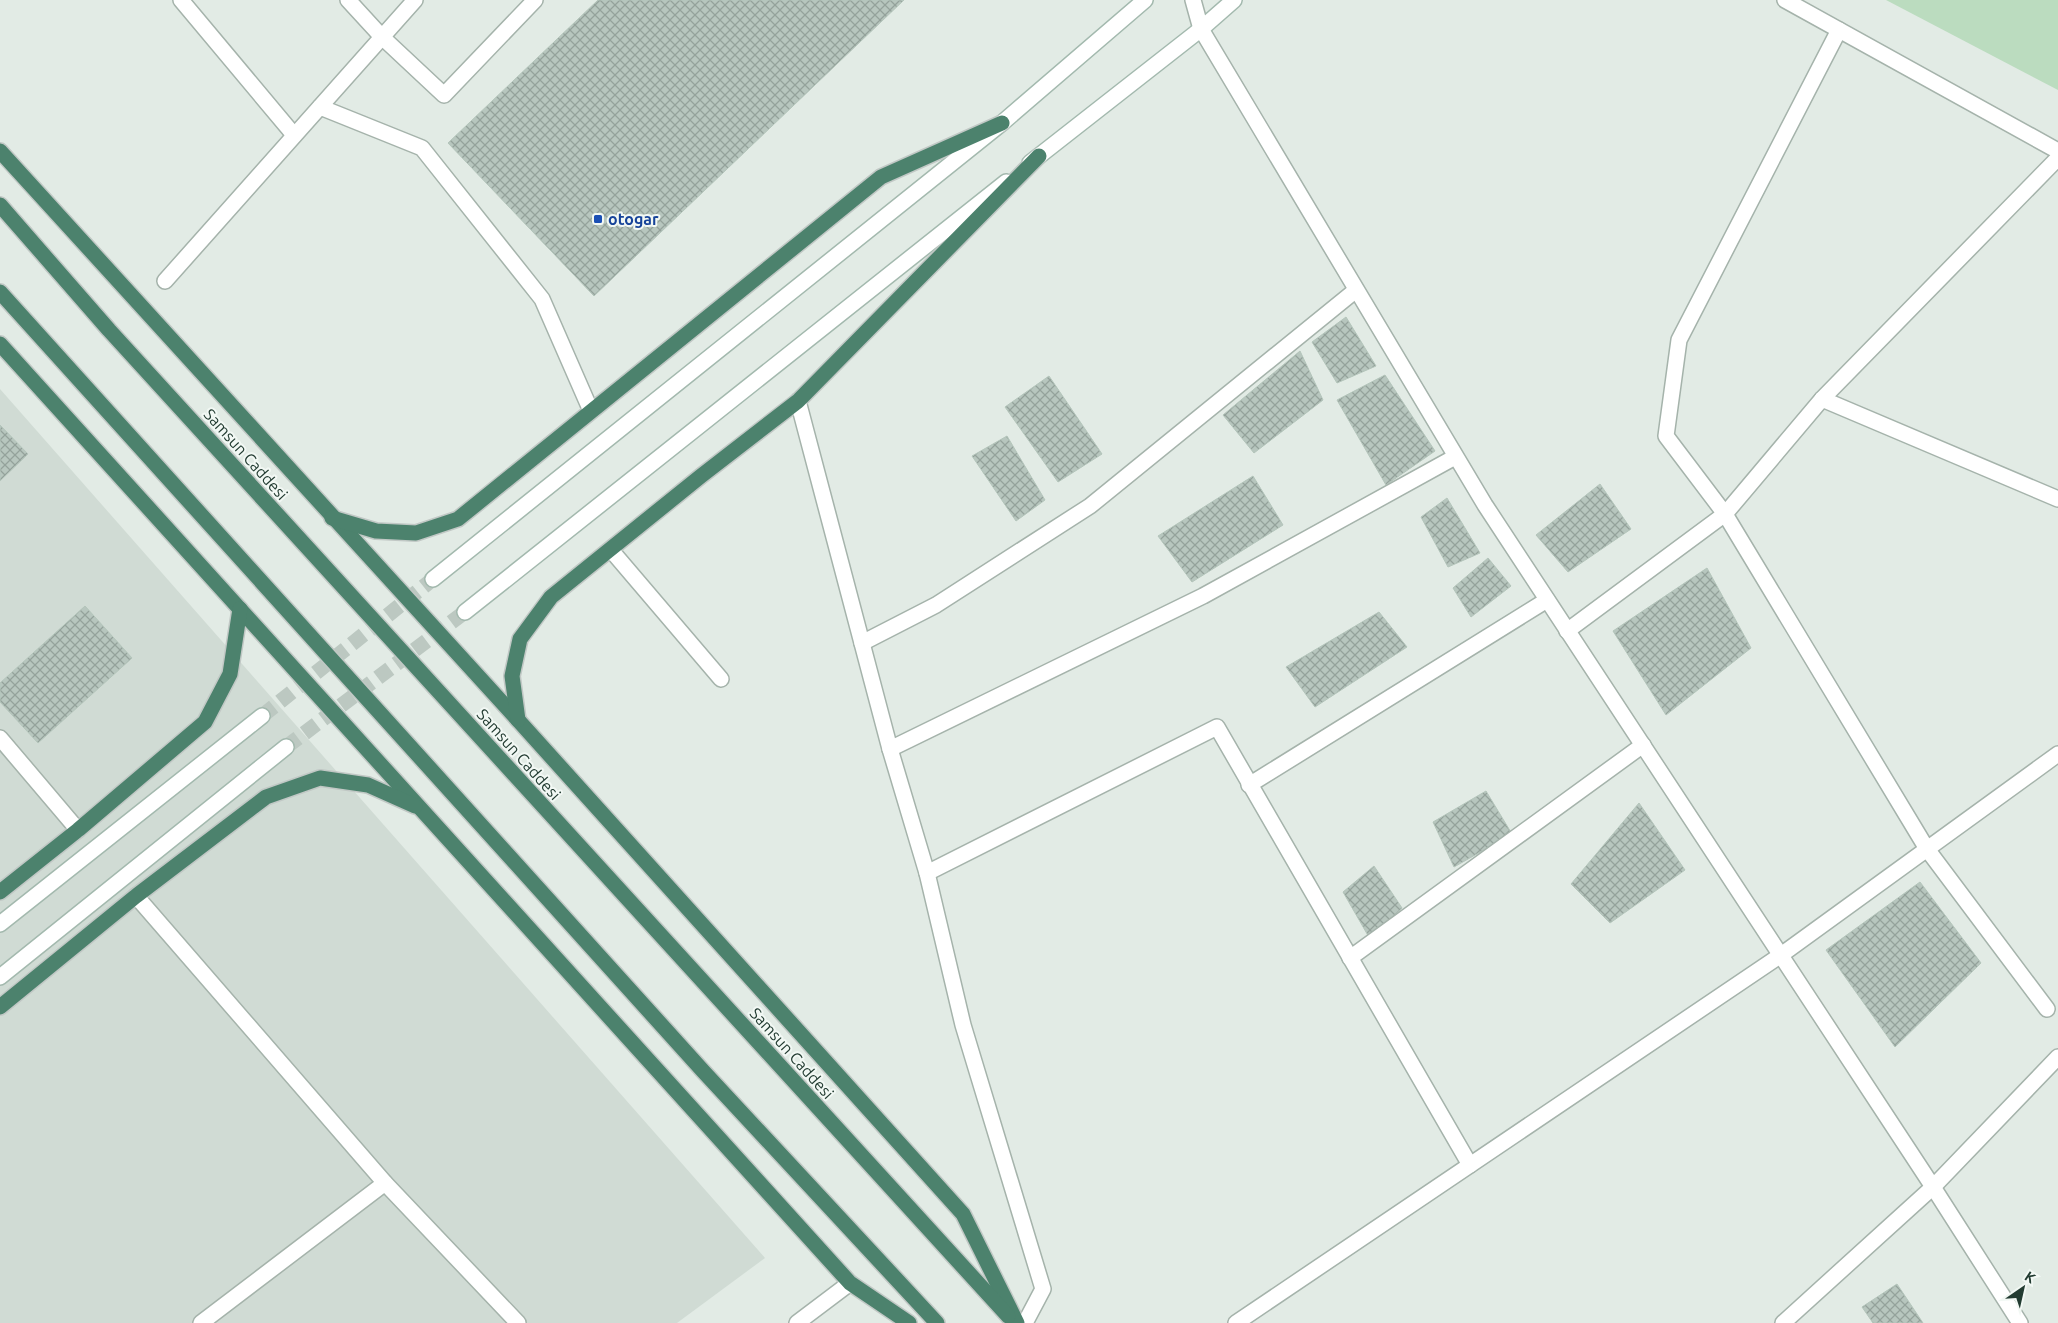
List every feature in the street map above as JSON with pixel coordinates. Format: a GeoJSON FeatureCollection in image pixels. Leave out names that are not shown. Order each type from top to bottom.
{"type":"FeatureCollection","features":[{"type":"Feature","properties":{"kind":"highway"},"geometry":{"type":"LineString","coordinates":[[332,517],[376,531],[416,532],[458,519],[881,177],[1002,123]]}},
{"type":"Feature","properties":{"kind":"highway"},"geometry":{"type":"LineString","coordinates":[[0,151],[518,720],[963,1214],[1016,1323]]}},
{"type":"Feature","properties":{"kind":"highway"},"geometry":{"type":"LineString","coordinates":[[518,720],[512,676],[520,639],[551,597],[798,402],[1039,156]]}},
{"type":"Feature","properties":{"kind":"highway","name":"Samsun Caddesi"},"geometry":{"type":"LineString","coordinates":[[0,205],[109,330],[1016,1323]]}},
{"type":"Feature","properties":{"kind":"highway"},"geometry":{"type":"LineString","coordinates":[[0,292],[696,1063],[937,1323]]}},
{"type":"Feature","properties":{"kind":"highway"},"geometry":{"type":"LineString","coordinates":[[0,344],[850,1283],[909,1323]]}},
{"type":"Feature","properties":{"kind":"highway"},"geometry":{"type":"LineString","coordinates":[[0,892],[78,830],[205,722],[230,674],[240,609]]}},
{"type":"Feature","properties":{"kind":"highway"},"geometry":{"type":"LineString","coordinates":[[0,1007],[136,896],[266,797],[320,778],[368,785],[420,809]]}},
{"type":"Feature","properties":{"kind":"street"},"geometry":{"type":"LineString","coordinates":[[181,0],[294,135]]}},
{"type":"Feature","properties":{"kind":"street"},"geometry":{"type":"LineString","coordinates":[[348,0],[382,37],[444,95],[534,0]]}},
{"type":"Feature","properties":{"kind":"street"},"geometry":{"type":"LineString","coordinates":[[165,281],[415,0]]}},
{"type":"Feature","properties":{"kind":"street"},"geometry":{"type":"LineString","coordinates":[[433,579],[1002,123],[1145,0]]}},
{"type":"Feature","properties":{"kind":"street"},"geometry":{"type":"LineString","coordinates":[[1193,0],[1202,29],[1456,457],[1567,632],[1781,955],[2020,1323]]}},
{"type":"Feature","properties":{"kind":"street"},"geometry":{"type":"LineString","coordinates":[[465,612],[1039,156],[1202,29],[1234,0]]}},
{"type":"Feature","properties":{"kind":"street"},"geometry":{"type":"LineString","coordinates":[[1785,0],[2058,151]]}},
{"type":"Feature","properties":{"kind":"street"},"geometry":{"type":"LineString","coordinates":[[1839,30],[1679,340],[1666,436],[1725,514],[1927,849],[2047,1010]]}},
{"type":"Feature","properties":{"kind":"street"},"geometry":{"type":"LineString","coordinates":[[320,107],[422,148],[542,299],[592,411]]}},
{"type":"Feature","properties":{"kind":"street"},"geometry":{"type":"LineString","coordinates":[[1567,632],[1725,514],[1822,399],[2058,158]]}},
{"type":"Feature","properties":{"kind":"street"},"geometry":{"type":"LineString","coordinates":[[862,643],[936,605],[1090,506],[1356,290]]}},
{"type":"Feature","properties":{"kind":"street"},"geometry":{"type":"LineString","coordinates":[[1822,399],[2058,499]]}},
{"type":"Feature","properties":{"kind":"street"},"geometry":{"type":"LineString","coordinates":[[798,402],[890,749],[927,873],[963,1025],[1043,1289],[1025,1323]]}},
{"type":"Feature","properties":{"kind":"street"},"geometry":{"type":"LineString","coordinates":[[890,749],[1203,596],[1456,457]]}},
{"type":"Feature","properties":{"kind":"street"},"geometry":{"type":"LineString","coordinates":[[610,550],[721,679]]}},
{"type":"Feature","properties":{"kind":"street"},"geometry":{"type":"LineString","coordinates":[[1249,785],[1547,600]]}},
{"type":"Feature","properties":{"kind":"street"},"geometry":{"type":"LineString","coordinates":[[0,924],[262,716]]}},
{"type":"Feature","properties":{"kind":"street"},"geometry":{"type":"LineString","coordinates":[[927,873],[1217,727],[1470,1165]]}},
{"type":"Feature","properties":{"kind":"street"},"geometry":{"type":"LineString","coordinates":[[0,738],[78,830]]}},
{"type":"Feature","properties":{"kind":"street"},"geometry":{"type":"LineString","coordinates":[[1350,958],[1642,746]]}},
{"type":"Feature","properties":{"kind":"street"},"geometry":{"type":"LineString","coordinates":[[0,977],[286,747]]}},
{"type":"Feature","properties":{"kind":"street"},"geometry":{"type":"LineString","coordinates":[[1236,1323],[1781,955],[2058,754]]}},
{"type":"Feature","properties":{"kind":"street"},"geometry":{"type":"LineString","coordinates":[[136,896],[385,1183],[518,1323]]}},
{"type":"Feature","properties":{"kind":"street"},"geometry":{"type":"LineString","coordinates":[[1783,1323],[1933,1187],[2058,1057]]}},
{"type":"Feature","properties":{"kind":"street"},"geometry":{"type":"LineString","coordinates":[[201,1323],[385,1183]]}},
{"type":"Feature","properties":{"kind":"street"},"geometry":{"type":"LineString","coordinates":[[797,1323],[850,1283]]}},
{"type":"Feature","properties":{"kind":"shaded area"},"geometry":{"type":"Polygon","coordinates":[[[0,389],[765,1258],[677,1323],[0,1323],[0,389]]]}},
{"type":"Feature","properties":{"kind":"green space"},"geometry":{"type":"Polygon","coordinates":[[[1886,0],[2058,0],[2058,90],[1886,0]]]}},
{"type":"Feature","properties":{"kind":"building","name":"otogar"},"geometry":{"type":"Polygon","coordinates":[[[598,0],[904,0],[594,296],[448,143],[598,0]]]}},
{"type":"Feature","properties":{"kind":"building"},"geometry":{"type":"Polygon","coordinates":[[[1346,317],[1376,366],[1337,383],[1312,342],[1346,317]]]}},
{"type":"Feature","properties":{"kind":"building"},"geometry":{"type":"Polygon","coordinates":[[[1300,351],[1323,400],[1254,453],[1223,415],[1300,351]]]}},
{"type":"Feature","properties":{"kind":"building"},"geometry":{"type":"Polygon","coordinates":[[[1385,375],[1435,451],[1386,485],[1337,400],[1385,375]]]}},
{"type":"Feature","properties":{"kind":"building"},"geometry":{"type":"Polygon","coordinates":[[[1049,376],[1102,454],[1058,482],[1005,407],[1049,376]]]}},
{"type":"Feature","properties":{"kind":"building"},"geometry":{"type":"Polygon","coordinates":[[[0,425],[28,454],[0,481],[0,425]]]}},
{"type":"Feature","properties":{"kind":"building"},"geometry":{"type":"Polygon","coordinates":[[[1007,436],[1045,500],[1016,521],[972,456],[1007,436]]]}},
{"type":"Feature","properties":{"kind":"building"},"geometry":{"type":"Polygon","coordinates":[[[1253,476],[1283,525],[1192,582],[1158,536],[1253,476]]]}},
{"type":"Feature","properties":{"kind":"building"},"geometry":{"type":"Polygon","coordinates":[[[1600,484],[1631,529],[1568,572],[1536,535],[1600,484]]]}},
{"type":"Feature","properties":{"kind":"building"},"geometry":{"type":"Polygon","coordinates":[[[1447,498],[1480,553],[1448,567],[1421,517],[1447,498]]]}},
{"type":"Feature","properties":{"kind":"building"},"geometry":{"type":"Polygon","coordinates":[[[1488,558],[1511,586],[1471,617],[1453,588],[1488,558]]]}},
{"type":"Feature","properties":{"kind":"building"},"geometry":{"type":"Polygon","coordinates":[[[1707,568],[1751,648],[1666,715],[1613,631],[1707,568]]]}},
{"type":"Feature","properties":{"kind":"building"},"geometry":{"type":"Polygon","coordinates":[[[85,606],[132,658],[38,743],[0,702],[0,683],[85,606]]]}},
{"type":"Feature","properties":{"kind":"building"},"geometry":{"type":"Polygon","coordinates":[[[1379,612],[1407,647],[1315,707],[1286,667],[1379,612]]]}},
{"type":"Feature","properties":{"kind":"building"},"geometry":{"type":"Polygon","coordinates":[[[1486,791],[1512,834],[1454,867],[1433,822],[1486,791]]]}},
{"type":"Feature","properties":{"kind":"building"},"geometry":{"type":"Polygon","coordinates":[[[1639,803],[1685,870],[1610,923],[1571,884],[1639,803]]]}},
{"type":"Feature","properties":{"kind":"building"},"geometry":{"type":"Polygon","coordinates":[[[1374,866],[1402,908],[1370,939],[1343,892],[1374,866]]]}},
{"type":"Feature","properties":{"kind":"building"},"geometry":{"type":"Polygon","coordinates":[[[1920,882],[1981,963],[1895,1047],[1826,950],[1920,882]]]}},
{"type":"Feature","properties":{"kind":"building"},"geometry":{"type":"Polygon","coordinates":[[[1897,1284],[1923,1323],[1873,1323],[1862,1307],[1897,1284]]]}},
{"type":"Feature","properties":{"kind":"tunnel"},"geometry":{"type":"LineString","coordinates":[[262,716],[433,579]]}},
{"type":"Feature","properties":{"kind":"tunnel"},"geometry":{"type":"LineString","coordinates":[[286,747],[465,612]]}},
{"type":"Feature","properties":{"kind":"place","name":"otogar"},"geometry":{"type":"Point","coordinates":[598,219]}}]}
